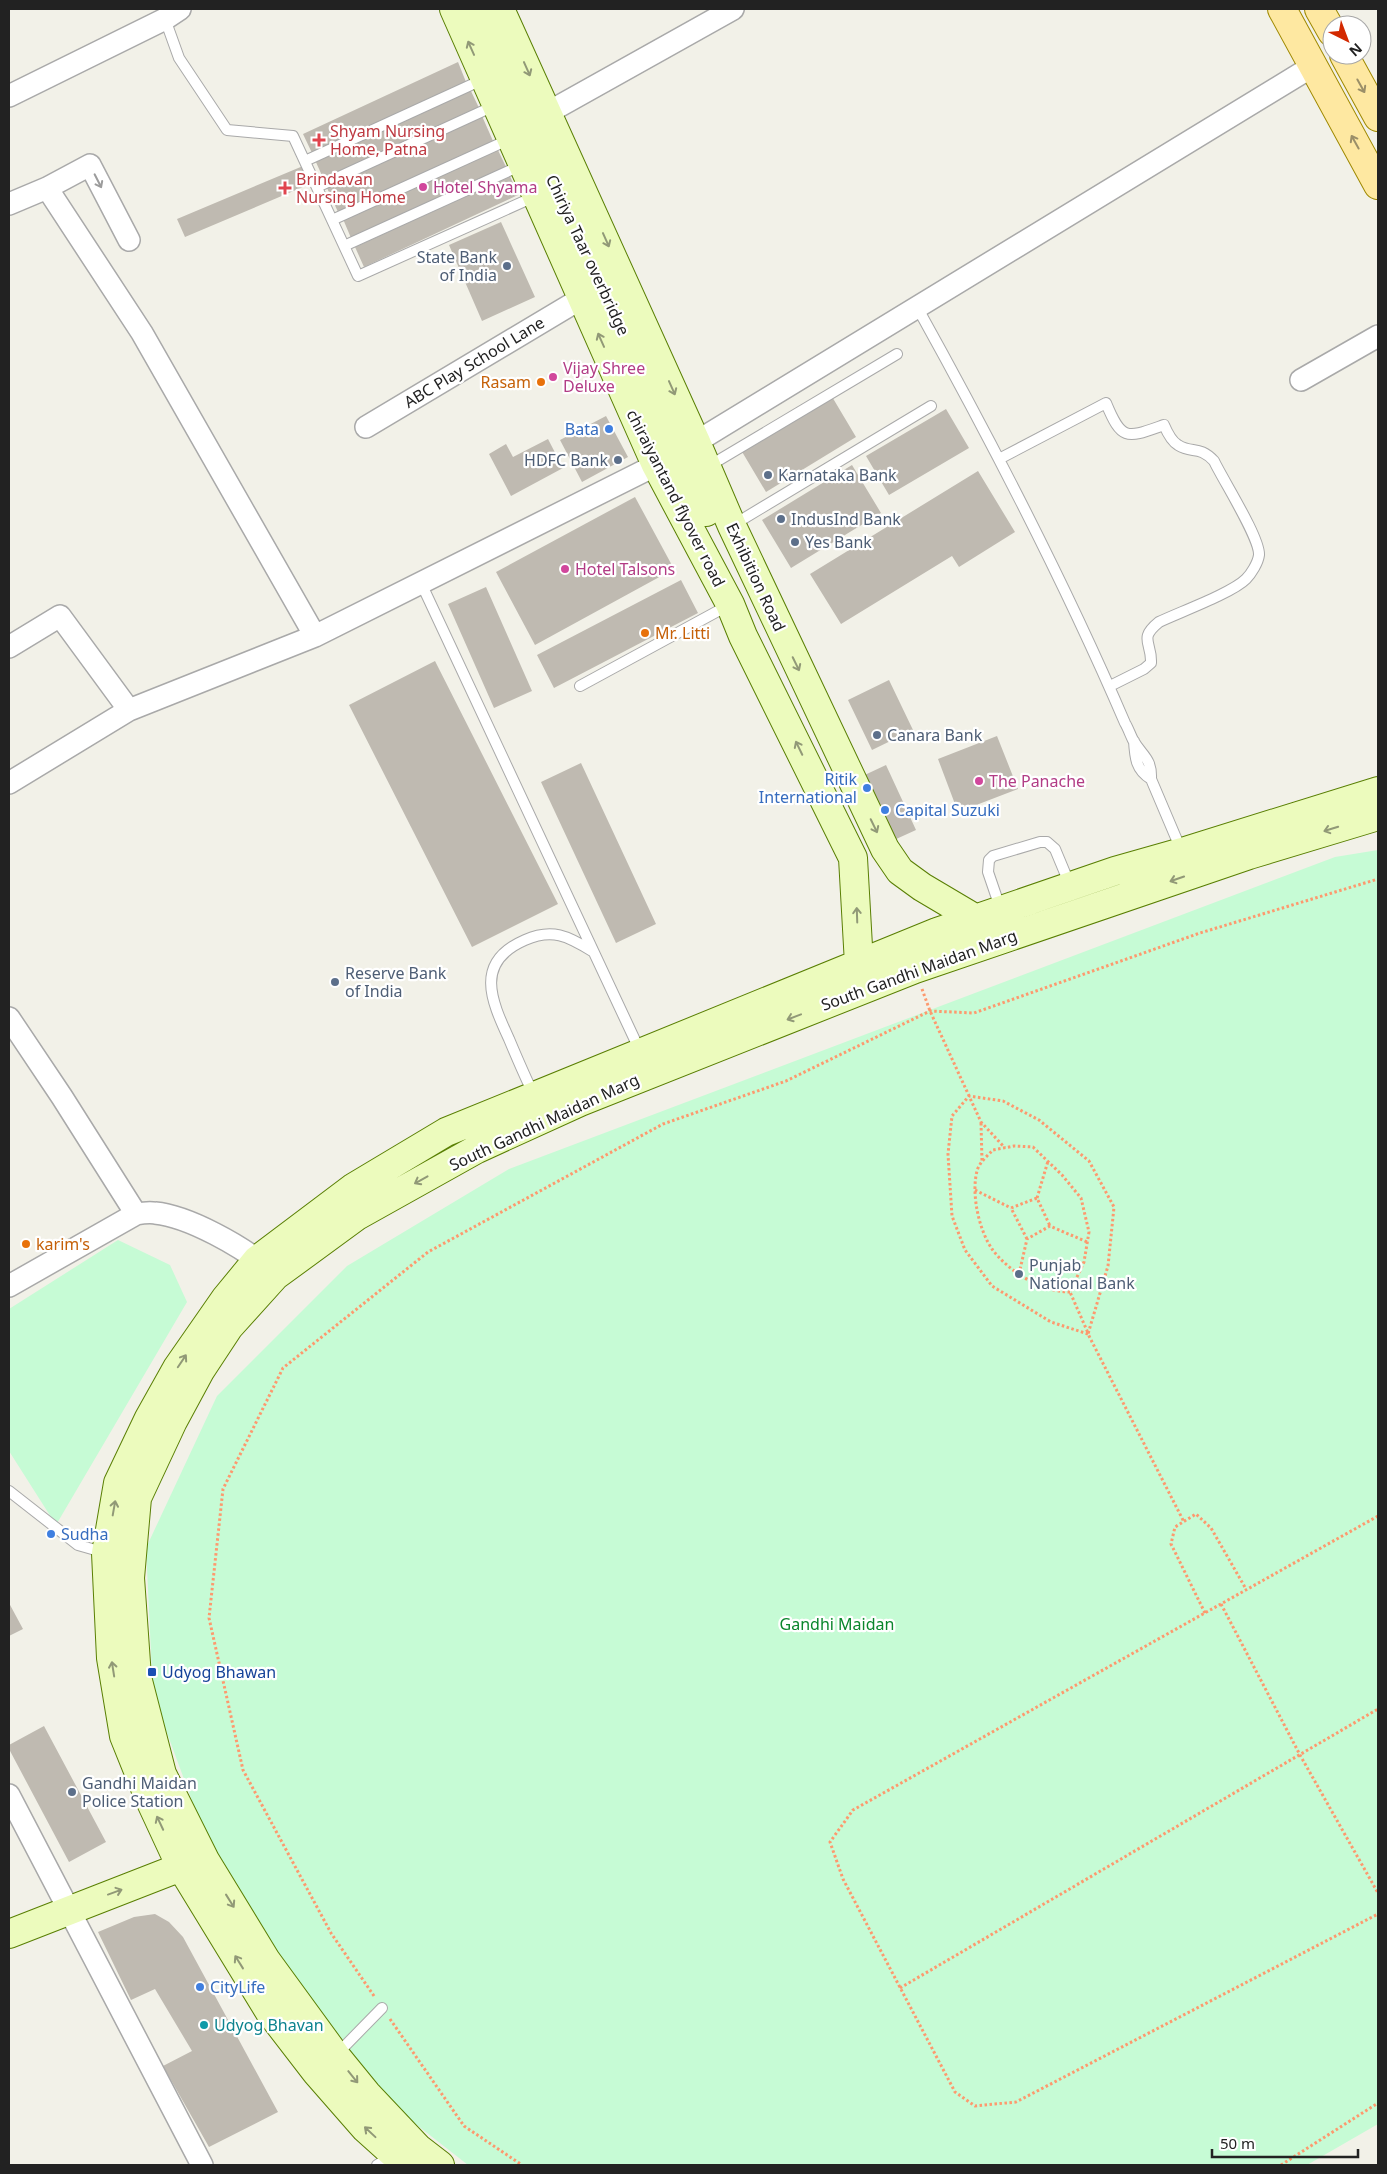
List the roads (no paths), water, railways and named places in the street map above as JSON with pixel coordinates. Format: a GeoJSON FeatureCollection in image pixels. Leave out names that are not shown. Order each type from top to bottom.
{"type":"FeatureCollection","features":[{"type":"Feature","properties":{"kind":"main road","name":"chiraiyantand flyover road"},"geometry":{"type":"LineString","coordinates":[[454,9],[656,464],[741,611],[853,858],[859,964]]}},
{"type":"Feature","properties":{"kind":"main road","name":"Chiriya Taar overbridge"},"geometry":{"type":"LineString","coordinates":[[476,9],[741,611]]}},
{"type":"Feature","properties":{"kind":"main road","name":"Exhibition Road"},"geometry":{"type":"LineString","coordinates":[[500,9],[586,196],[732,526],[885,849],[900,871],[922,887],[976,919]]}},
{"type":"Feature","properties":{"kind":"main road"},"geometry":{"type":"LineString","coordinates":[[1282,9],[1378,185]]}},
{"type":"Feature","properties":{"kind":"main road"},"geometry":{"type":"LineString","coordinates":[[1350,65],[1378,116]]}},
{"type":"Feature","properties":{"kind":"main road"},"geometry":{"type":"LineString","coordinates":[[741,611],[778,625]]}},
{"type":"Feature","properties":{"kind":"main road"},"geometry":{"type":"LineString","coordinates":[[266,1268],[354,1187],[446,1132],[534,1096],[646,1063],[859,964],[976,919],[1115,871],[1378,791]]}},
{"type":"Feature","properties":{"kind":"main road","name":"South Gandhi Maidan Marg"},"geometry":{"type":"LineString","coordinates":[[193,1864],[162,1774],[138,1677],[130,1578],[119,1552],[137,1498],[173,1421],[200,1371],[266,1268],[477,1149],[580,1102],[646,1063],[1249,854],[1378,816]]}},
{"type":"Feature","properties":{"kind":"main road"},"geometry":{"type":"LineString","coordinates":[[859,964],[916,970]]}},
{"type":"Feature","properties":{"kind":"main road"},"geometry":{"type":"LineString","coordinates":[[9,1934],[69,1909],[193,1864]]}},
{"type":"Feature","properties":{"kind":"main road"},"geometry":{"type":"LineString","coordinates":[[193,1864],[336,2056],[367,2094],[418,2148],[440,2165]]}},
{"type":"Feature","properties":{"kind":"main road"},"geometry":{"type":"LineString","coordinates":[[193,1864],[269,2010],[316,2072],[392,2162]]}},
{"type":"Feature","properties":{"kind":"street"},"geometry":{"type":"LineString","coordinates":[[547,113],[733,9]]}},
{"type":"Feature","properties":{"kind":"street"},"geometry":{"type":"LineString","coordinates":[[9,96],[173,14]]}},
{"type":"Feature","properties":{"kind":"street"},"geometry":{"type":"LineString","coordinates":[[696,442],[1313,66]]}},
{"type":"Feature","properties":{"kind":"street"},"geometry":{"type":"LineString","coordinates":[[9,204],[47,188],[90,166],[129,240]]}},
{"type":"Feature","properties":{"kind":"street"},"geometry":{"type":"LineString","coordinates":[[47,188],[142,333],[315,636]]}},
{"type":"Feature","properties":{"kind":"street","name":"ABC Play School Lane"},"geometry":{"type":"LineString","coordinates":[[366,427],[582,298]]}},
{"type":"Feature","properties":{"kind":"street"},"geometry":{"type":"LineString","coordinates":[[1301,380],[1378,336]]}},
{"type":"Feature","properties":{"kind":"street"},"geometry":{"type":"LineString","coordinates":[[9,783],[129,710],[315,636],[656,464]]}},
{"type":"Feature","properties":{"kind":"street"},"geometry":{"type":"LineString","coordinates":[[9,647],[60,616],[129,710]]}},
{"type":"Feature","properties":{"kind":"street"},"geometry":{"type":"LineString","coordinates":[[9,1018],[62,1097],[136,1214]]}},
{"type":"Feature","properties":{"kind":"street"},"geometry":{"type":"LineString","coordinates":[[9,1286],[136,1214],[155,1213],[182,1220],[236,1245],[266,1268]]}},
{"type":"Feature","properties":{"kind":"street"},"geometry":{"type":"LineString","coordinates":[[9,1795],[168,2104],[202,2165]]}},
{"type":"Feature","properties":{"kind":"lane"},"geometry":{"type":"LineString","coordinates":[[173,14],[180,58],[227,130],[293,136],[358,276],[537,195]]}},
{"type":"Feature","properties":{"kind":"lane"},"geometry":{"type":"LineString","coordinates":[[305,161],[485,79]]}},
{"type":"Feature","properties":{"kind":"lane"},"geometry":{"type":"LineString","coordinates":[[317,187],[496,105]]}},
{"type":"Feature","properties":{"kind":"lane"},"geometry":{"type":"LineString","coordinates":[[332,220],[511,138]]}},
{"type":"Feature","properties":{"kind":"lane"},"geometry":{"type":"LineString","coordinates":[[344,246],[523,165]]}},
{"type":"Feature","properties":{"kind":"lane"},"geometry":{"type":"LineString","coordinates":[[917,307],[999,459],[1110,686],[1134,741],[1145,754],[1151,768],[1151,779],[1182,852]]}},
{"type":"Feature","properties":{"kind":"lane"},"geometry":{"type":"LineString","coordinates":[[707,468],[897,354]]}},
{"type":"Feature","properties":{"kind":"lane"},"geometry":{"type":"LineString","coordinates":[[999,459],[1106,403],[1115,424],[1121,432],[1131,435],[1164,425],[1170,438],[1178,445],[1207,454],[1214,462],[1255,540],[1259,555],[1256,565],[1246,579],[1230,590],[1159,622],[1151,628],[1147,635],[1151,663],[1144,669],[1110,686]]}},
{"type":"Feature","properties":{"kind":"lane"},"geometry":{"type":"LineString","coordinates":[[732,526],[931,406]]}},
{"type":"Feature","properties":{"kind":"lane"},"geometry":{"type":"LineString","coordinates":[[421,583],[646,1063]]}},
{"type":"Feature","properties":{"kind":"lane"},"geometry":{"type":"LineString","coordinates":[[580,686],[741,611]]}},
{"type":"Feature","properties":{"kind":"lane"},"geometry":{"type":"LineString","coordinates":[[1001,911],[988,872],[989,860],[993,856],[1040,842],[1047,842],[1055,849],[1070,886]]}},
{"type":"Feature","properties":{"kind":"lane"},"geometry":{"type":"LineString","coordinates":[[534,1096],[494,1005],[490,983],[496,962],[511,946],[540,933],[571,937],[592,951]]}},
{"type":"Feature","properties":{"kind":"lane"},"geometry":{"type":"LineString","coordinates":[[9,1491],[78,1545],[119,1552]]}},
{"type":"Feature","properties":{"kind":"lane"},"geometry":{"type":"LineString","coordinates":[[336,2056],[382,2008]]}},
{"type":"Feature","properties":{"kind":"place","name":"Shyam Nursing Home, Patna"},"geometry":{"type":"Point","coordinates":[319,140]}},
{"type":"Feature","properties":{"kind":"place","name":"Hotel Shyama"},"geometry":{"type":"Point","coordinates":[423,187]}},
{"type":"Feature","properties":{"kind":"place","name":"Brindavan Nursing Home"},"geometry":{"type":"Point","coordinates":[285,188]}},
{"type":"Feature","properties":{"kind":"place","name":"State Bank of India"},"geometry":{"type":"Point","coordinates":[507,266]}},
{"type":"Feature","properties":{"kind":"place","name":"Vijay Shree Deluxe"},"geometry":{"type":"Point","coordinates":[553,377]}},
{"type":"Feature","properties":{"kind":"place","name":"Rasam"},"geometry":{"type":"Point","coordinates":[541,382]}},
{"type":"Feature","properties":{"kind":"place","name":"Bata"},"geometry":{"type":"Point","coordinates":[609,429]}},
{"type":"Feature","properties":{"kind":"place","name":"HDFC Bank"},"geometry":{"type":"Point","coordinates":[618,460]}},
{"type":"Feature","properties":{"kind":"place","name":"Karnataka Bank"},"geometry":{"type":"Point","coordinates":[768,475]}},
{"type":"Feature","properties":{"kind":"place","name":"IndusInd Bank"},"geometry":{"type":"Point","coordinates":[781,519]}},
{"type":"Feature","properties":{"kind":"place","name":"Yes Bank"},"geometry":{"type":"Point","coordinates":[795,542]}},
{"type":"Feature","properties":{"kind":"place","name":"Hotel Talsons"},"geometry":{"type":"Point","coordinates":[565,569]}},
{"type":"Feature","properties":{"kind":"place","name":"Mr. Litti"},"geometry":{"type":"Point","coordinates":[645,633]}},
{"type":"Feature","properties":{"kind":"place","name":"Canara Bank"},"geometry":{"type":"Point","coordinates":[877,735]}},
{"type":"Feature","properties":{"kind":"place","name":"The Panache"},"geometry":{"type":"Point","coordinates":[979,781]}},
{"type":"Feature","properties":{"kind":"place","name":"Ritik International"},"geometry":{"type":"Point","coordinates":[867,788]}},
{"type":"Feature","properties":{"kind":"place","name":"Capital Suzuki"},"geometry":{"type":"Point","coordinates":[885,810]}},
{"type":"Feature","properties":{"kind":"place","name":"Reserve Bank of India"},"geometry":{"type":"Point","coordinates":[335,982]}},
{"type":"Feature","properties":{"kind":"place","name":"karim's"},"geometry":{"type":"Point","coordinates":[26,1244]}},
{"type":"Feature","properties":{"kind":"place","name":"Punjab National Bank"},"geometry":{"type":"Point","coordinates":[1019,1274]}},
{"type":"Feature","properties":{"kind":"place","name":"Sudha"},"geometry":{"type":"Point","coordinates":[51,1534]}},
{"type":"Feature","properties":{"kind":"place","name":"Udyog Bhawan"},"geometry":{"type":"Point","coordinates":[152,1672]}},
{"type":"Feature","properties":{"kind":"place","name":"Gandhi Maidan Police Station"},"geometry":{"type":"Point","coordinates":[72,1792]}},
{"type":"Feature","properties":{"kind":"place","name":"CityLife"},"geometry":{"type":"Point","coordinates":[200,1987]}},
{"type":"Feature","properties":{"kind":"place","name":"Udyog Bhavan"},"geometry":{"type":"Point","coordinates":[204,2025]}},
{"type":"Feature","properties":{"kind":"park label","name":"Gandhi Maidan"},"geometry":{"type":"Point","coordinates":[837,1624]}}]}
